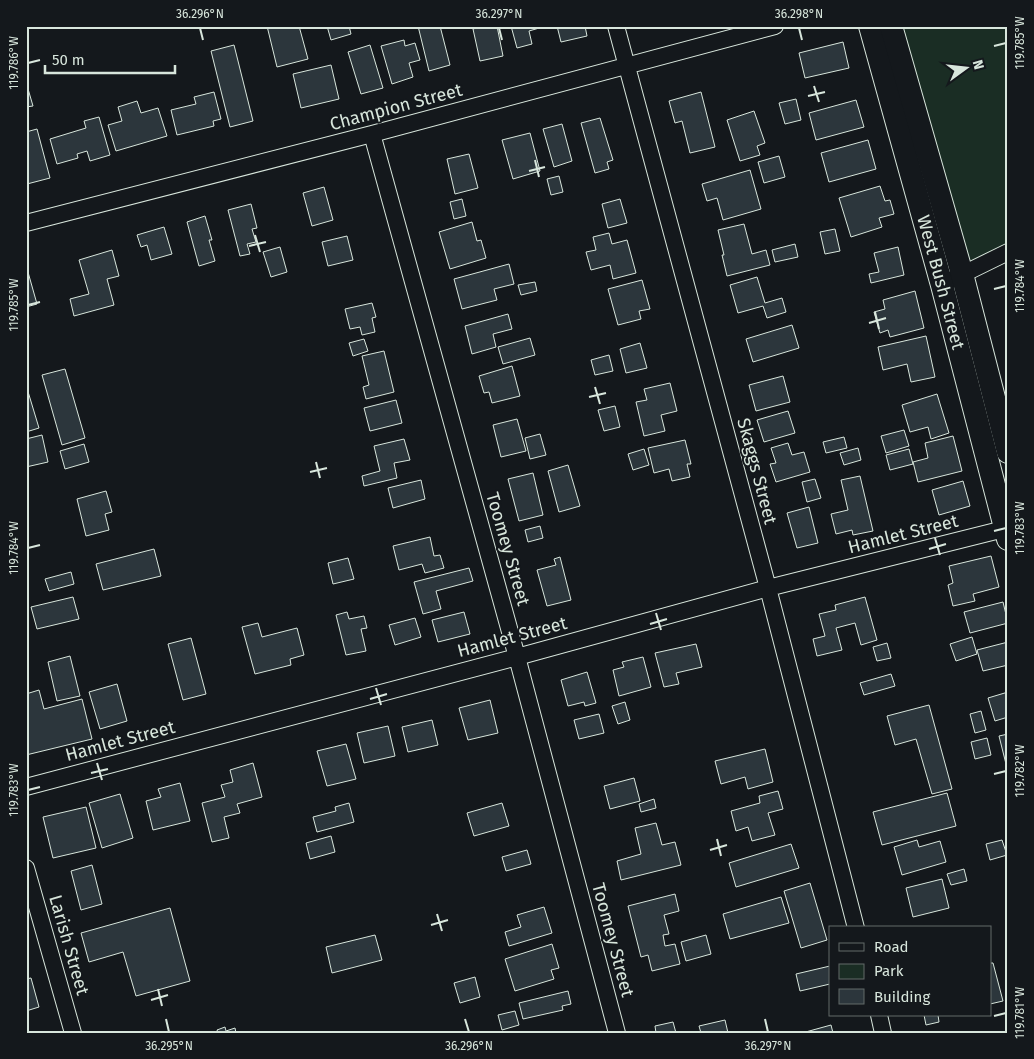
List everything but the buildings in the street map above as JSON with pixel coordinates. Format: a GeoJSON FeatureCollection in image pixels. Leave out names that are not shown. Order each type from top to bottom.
{"type":"FeatureCollection","features":[{"type":"Feature","properties":{"kind":"main road","name":"West Bush Street"},"geometry":{"type":"LineString","coordinates":[[870,26],[942,285],[1007,532]]}},
{"type":"Feature","properties":{"kind":"main road","name":"West Bush Street"},"geometry":{"type":"LineString","coordinates":[[891,26],[962,274],[1008,452]]}},
{"type":"Feature","properties":{"kind":"street","name":"Skaggs Street"},"geometry":{"type":"LineString","coordinates":[[616,26],[768,588],[855,926]]}},
{"type":"Feature","properties":{"kind":"street","name":"Champion Street"},"geometry":{"type":"LineString","coordinates":[[26,223],[372,134],[775,26]]}},
{"type":"Feature","properties":{"kind":"street","name":"Toomey Street"},"geometry":{"type":"LineString","coordinates":[[372,134],[517,657],[617,1033]]}},
{"type":"Feature","properties":{"kind":"street"},"geometry":{"type":"LineString","coordinates":[[942,285],[1008,252]]}},
{"type":"Feature","properties":{"kind":"street","name":"Hamlet Street"},"geometry":{"type":"LineString","coordinates":[[26,787],[517,657],[768,588],[1007,532]]}},
{"type":"Feature","properties":{"kind":"street","name":"Larish Street"},"geometry":{"type":"LineString","coordinates":[[26,868],[73,1033]]}},
{"type":"Feature","properties":{"kind":"street"},"geometry":{"type":"LineString","coordinates":[[879,1016],[883,1033]]}},
{"type":"Feature","properties":{"kind":"green space"},"geometry":{"type":"Polygon","coordinates":[[[892,26],[1008,26],[1008,252],[962,274],[892,26]]]}}]}
